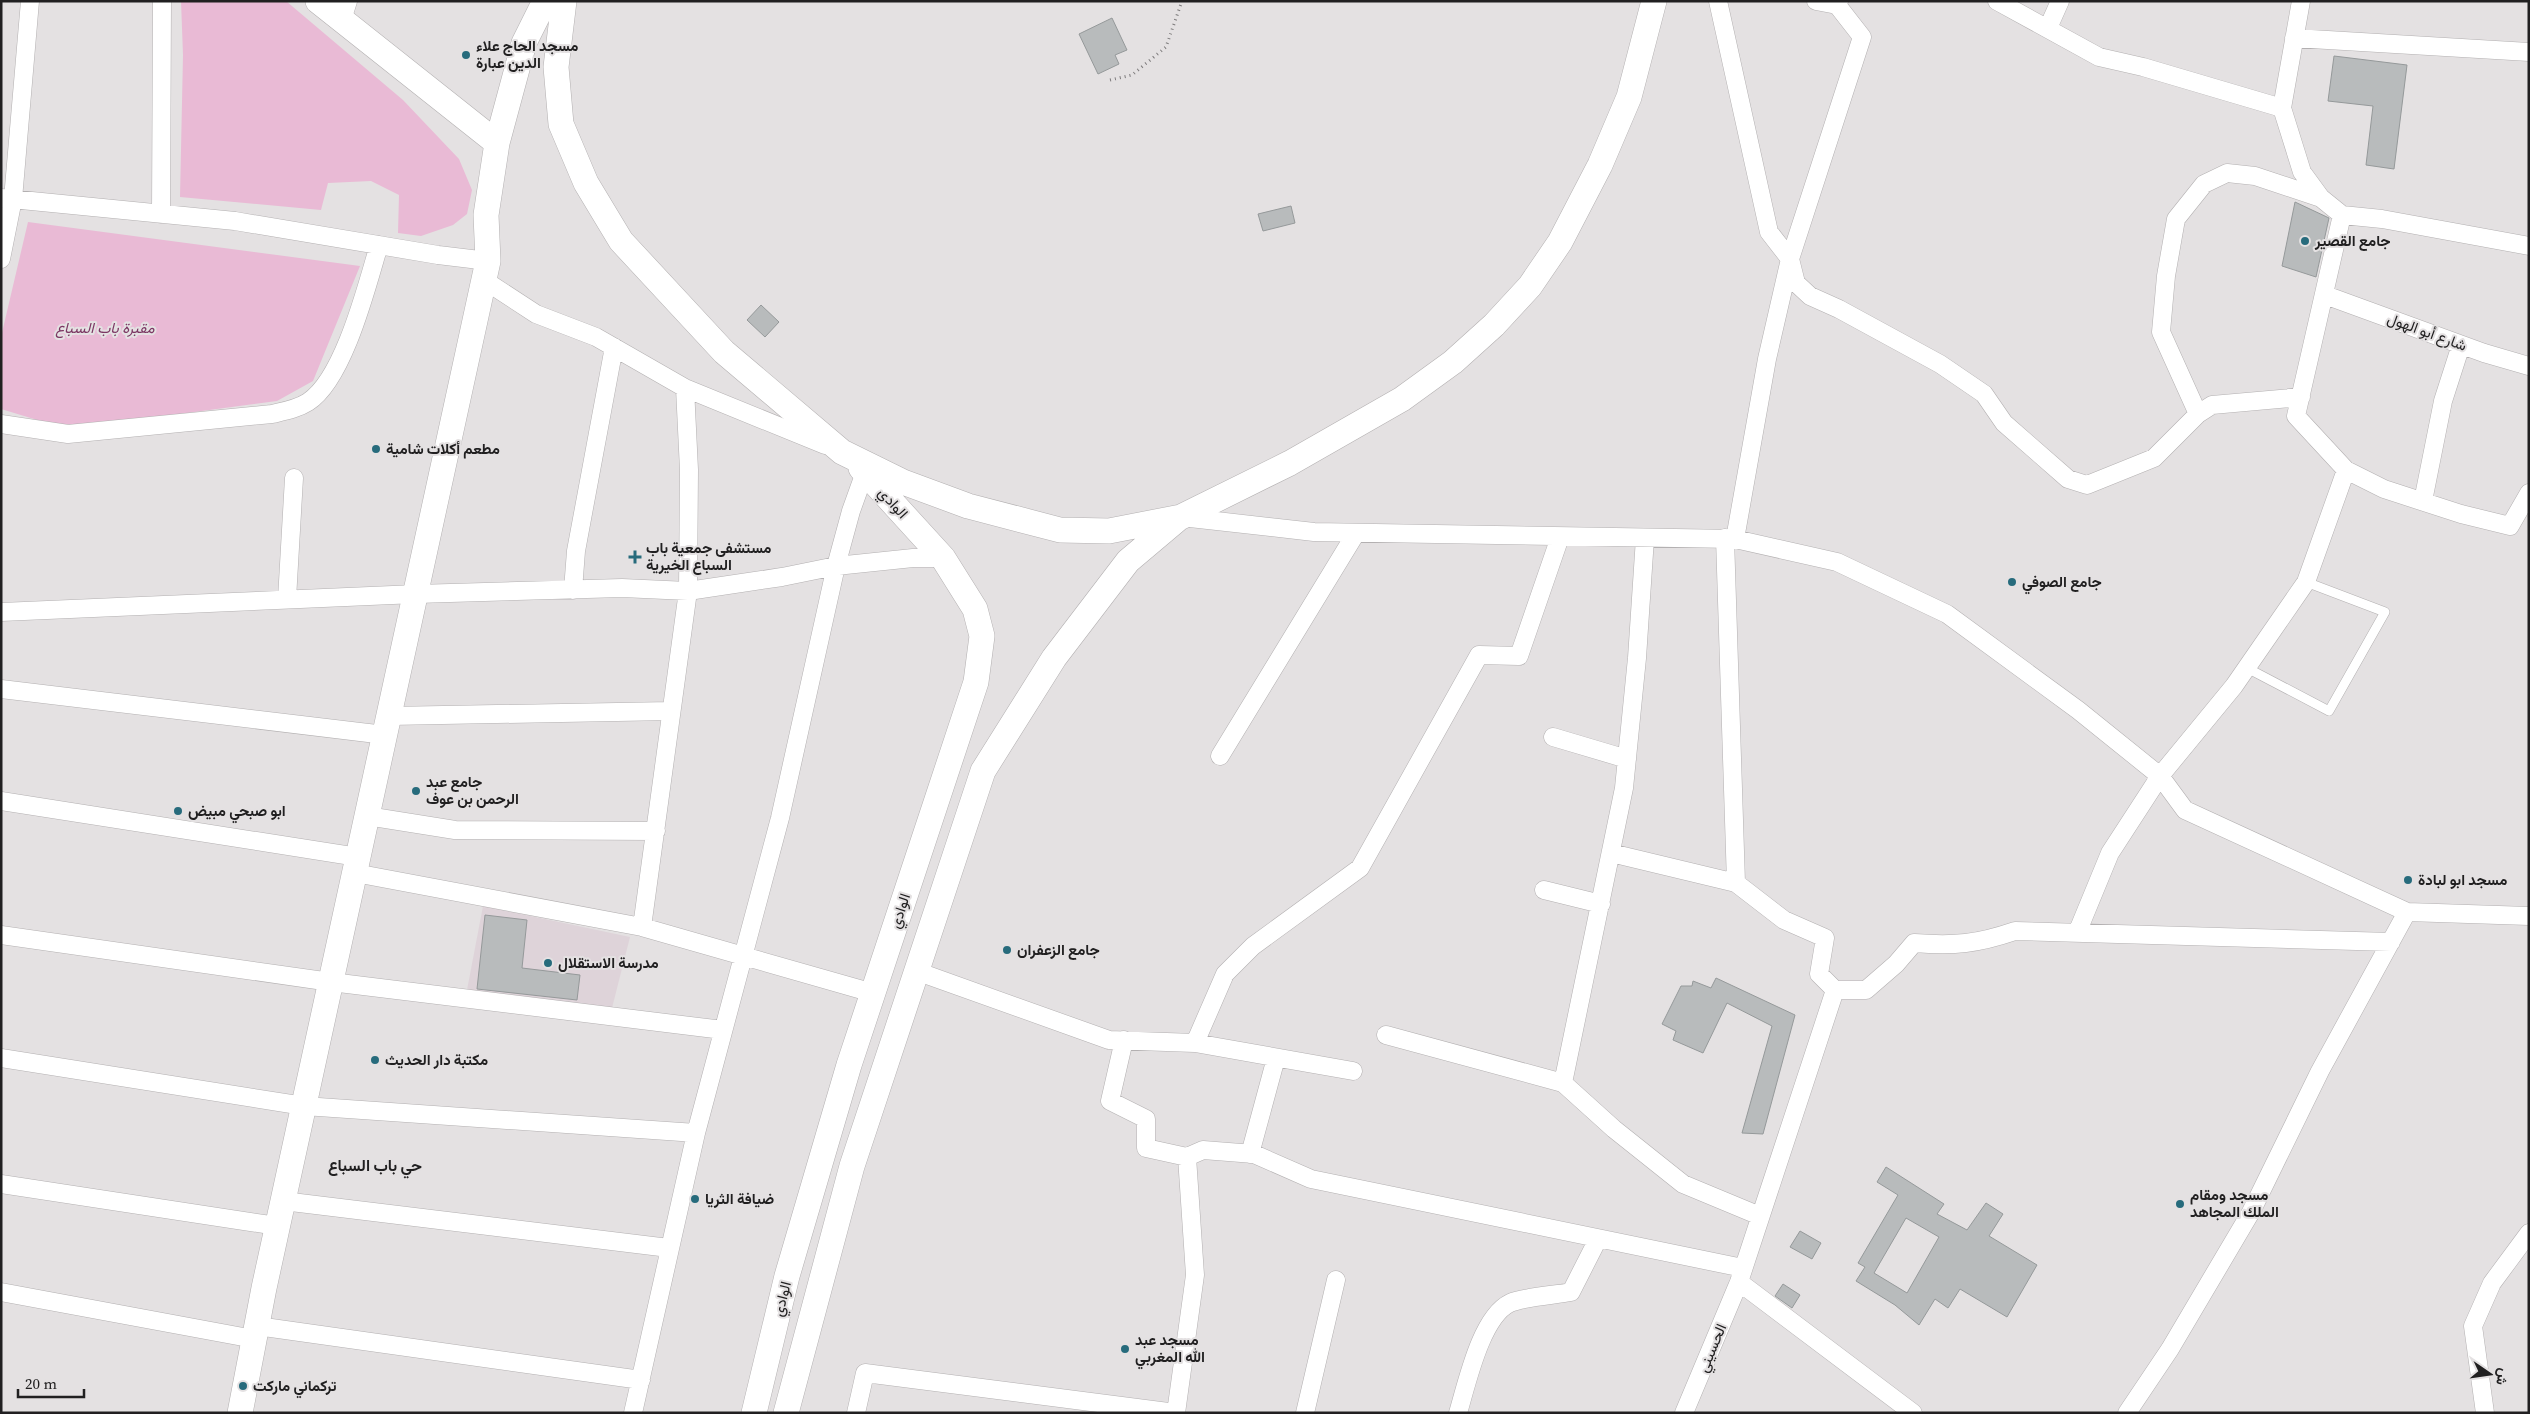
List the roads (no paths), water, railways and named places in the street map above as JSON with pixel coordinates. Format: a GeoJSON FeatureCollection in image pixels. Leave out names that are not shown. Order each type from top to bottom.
{"type":"FeatureCollection","features":[{"type":"Feature","properties":{"kind":"main road"},"geometry":{"type":"LineString","coordinates":[[318,1],[345,11],[497,144]]}},
{"type":"Feature","properties":{"kind":"main road"},"geometry":{"type":"LineString","coordinates":[[240,1413],[277,1226],[486,271],[486,215],[497,144],[524,43],[545,1]]}},
{"type":"Feature","properties":{"kind":"main road"},"geometry":{"type":"LineString","coordinates":[[564,1],[556,67],[561,124],[586,183],[621,241],[724,352],[842,452],[903,482],[968,506],[1060,530],[1109,532],[1181,517]]}},
{"type":"Feature","properties":{"kind":"main road"},"geometry":{"type":"LineString","coordinates":[[786,1413],[852,1166],[983,771],[1054,658],[1128,561],[1181,517],[1290,463],[1402,399],[1453,362],[1494,325],[1524,293],[1560,242],[1600,165],[1629,97],[1654,1]]}},
{"type":"Feature","properties":{"kind":"main road","name":"الوادي"},"geometry":{"type":"LineString","coordinates":[[754,1413],[787,1276],[849,1066],[976,682],[982,636],[975,609],[943,558],[865,472],[842,452]]}},
{"type":"Feature","properties":{"kind":"street"},"geometry":{"type":"LineString","coordinates":[[1,260],[30,1]]}},
{"type":"Feature","properties":{"kind":"street"},"geometry":{"type":"LineString","coordinates":[[161,214],[162,1]]}},
{"type":"Feature","properties":{"kind":"street"},"geometry":{"type":"LineString","coordinates":[[1718,1],[1769,232],[1790,259],[1796,283],[1810,296],[1840,309],[1940,364],[1984,394],[2004,424],[2068,479],[2087,485],[2154,458],[2198,414],[2212,405],[2301,397]]}},
{"type":"Feature","properties":{"kind":"street"},"geometry":{"type":"LineString","coordinates":[[1736,883],[1730,538],[1766,359],[1790,259],[1862,36],[1838,3],[1816,1]]}},
{"type":"Feature","properties":{"kind":"street"},"geometry":{"type":"LineString","coordinates":[[1997,1],[2098,57],[2143,67],[2282,108]]}},
{"type":"Feature","properties":{"kind":"street"},"geometry":{"type":"LineString","coordinates":[[2048,28],[2060,1]]}},
{"type":"Feature","properties":{"kind":"street"},"geometry":{"type":"LineString","coordinates":[[2300,1],[2282,108],[2302,172],[2321,198],[2342,215],[2382,220],[2529,246]]}},
{"type":"Feature","properties":{"kind":"street"},"geometry":{"type":"LineString","coordinates":[[2294,38],[2529,52]]}},
{"type":"Feature","properties":{"kind":"street"},"geometry":{"type":"LineString","coordinates":[[2198,414],[2161,332],[2166,276],[2176,219],[2204,184],[2227,173],[2256,176],[2321,198]]}},
{"type":"Feature","properties":{"kind":"street"},"geometry":{"type":"LineString","coordinates":[[7,199],[235,221],[379,246],[486,271],[536,314],[596,337],[685,388],[842,452]]}},
{"type":"Feature","properties":{"kind":"street"},"geometry":{"type":"LineString","coordinates":[[2342,215],[2296,416],[2346,470],[2384,489],[2510,526],[2529,493]]}},
{"type":"Feature","properties":{"kind":"street"},"geometry":{"type":"LineString","coordinates":[[1,424],[68,434],[272,414],[295,409],[310,401],[332,375],[349,338],[379,246]]}},
{"type":"Feature","properties":{"kind":"street","name":"شارع أبو الهول"},"geometry":{"type":"LineString","coordinates":[[2325,295],[2461,344],[2529,366]]}},
{"type":"Feature","properties":{"kind":"street"},"geometry":{"type":"LineString","coordinates":[[2422,501],[2443,401],[2461,344]]}},
{"type":"Feature","properties":{"kind":"street"},"geometry":{"type":"LineString","coordinates":[[573,590],[576,551],[614,347]]}},
{"type":"Feature","properties":{"kind":"street"},"geometry":{"type":"LineString","coordinates":[[642,927],[688,591],[689,470],[685,388]]}},
{"type":"Feature","properties":{"kind":"street"},"geometry":{"type":"LineString","coordinates":[[2077,933],[2110,853],[2160,776],[2247,668],[2306,582],[2346,470]]}},
{"type":"Feature","properties":{"kind":"street"},"geometry":{"type":"LineString","coordinates":[[633,1413],[696,1133],[780,818],[836,566],[851,511],[865,472]]}},
{"type":"Feature","properties":{"kind":"street"},"geometry":{"type":"LineString","coordinates":[[287,599],[294,478]]}},
{"type":"Feature","properties":{"kind":"street"},"geometry":{"type":"LineString","coordinates":[[1181,517],[1314,532],[1730,538],[1837,562],[1947,614],[2078,710],[2160,776],[2185,810],[2407,912],[2529,916]]}},
{"type":"Feature","properties":{"kind":"street"},"geometry":{"type":"LineString","coordinates":[[1220,756],[1356,533]]}},
{"type":"Feature","properties":{"kind":"street"},"geometry":{"type":"LineString","coordinates":[[1195,1043],[1225,974],[1253,946],[1360,868],[1479,655],[1519,656],[1560,537]]}},
{"type":"Feature","properties":{"kind":"street"},"geometry":{"type":"LineString","coordinates":[[1563,1083],[1624,788],[1637,658],[1645,538]]}},
{"type":"Feature","properties":{"kind":"street"},"geometry":{"type":"LineString","coordinates":[[1,612],[416,594],[573,590],[688,591],[782,577],[836,566],[913,558],[943,558]]}},
{"type":"Feature","properties":{"kind":"street"},"geometry":{"type":"LineString","coordinates":[[1,689],[387,725],[671,711]]}},
{"type":"Feature","properties":{"kind":"street"},"geometry":{"type":"LineString","coordinates":[[1553,737],[1627,759]]}},
{"type":"Feature","properties":{"kind":"street"},"geometry":{"type":"LineString","coordinates":[[1,801],[357,865],[642,927],[743,954],[873,993]]}},
{"type":"Feature","properties":{"kind":"street"},"geometry":{"type":"LineString","coordinates":[[367,816],[455,830],[656,831]]}},
{"type":"Feature","properties":{"kind":"street"},"geometry":{"type":"LineString","coordinates":[[1611,853],[1736,883],[1784,920],[1825,938],[1819,974],[1835,990],[1866,990],[1896,964],[1914,943],[1948,946],[1983,942],[2015,931],[2391,942]]}},
{"type":"Feature","properties":{"kind":"street"},"geometry":{"type":"LineString","coordinates":[[1544,890],[1601,904]]}},
{"type":"Feature","properties":{"kind":"street"},"geometry":{"type":"LineString","coordinates":[[2128,1413],[2170,1348],[2251,1212],[2320,1071],[2407,912]]}},
{"type":"Feature","properties":{"kind":"street"},"geometry":{"type":"LineString","coordinates":[[1,935],[331,982],[723,1030]]}},
{"type":"Feature","properties":{"kind":"street"},"geometry":{"type":"LineString","coordinates":[[916,971],[1109,1040],[1195,1043],[1353,1071]]}},
{"type":"Feature","properties":{"kind":"street","name":"الحسيني"},"geometry":{"type":"LineString","coordinates":[[1684,1413],[1741,1275],[1835,990]]}},
{"type":"Feature","properties":{"kind":"street"},"geometry":{"type":"LineString","coordinates":[[1386,1035],[1563,1083],[1614,1129],[1683,1184],[1760,1216]]}},
{"type":"Feature","properties":{"kind":"street"},"geometry":{"type":"LineString","coordinates":[[1124,1040],[1110,1101],[1146,1120],[1146,1148],[1187,1157],[1203,1150],[1250,1154],[1311,1179],[1598,1239],[1741,1275],[1914,1413]]}},
{"type":"Feature","properties":{"kind":"street"},"geometry":{"type":"LineString","coordinates":[[1,1058],[304,1106],[696,1133]]}},
{"type":"Feature","properties":{"kind":"street"},"geometry":{"type":"LineString","coordinates":[[1250,1154],[1276,1058]]}},
{"type":"Feature","properties":{"kind":"street"},"geometry":{"type":"LineString","coordinates":[[856,1413],[865,1373],[1176,1413],[1195,1276],[1187,1157]]}},
{"type":"Feature","properties":{"kind":"street"},"geometry":{"type":"LineString","coordinates":[[1,1184],[277,1226]]}},
{"type":"Feature","properties":{"kind":"street"},"geometry":{"type":"LineString","coordinates":[[283,1201],[669,1248]]}},
{"type":"Feature","properties":{"kind":"street"},"geometry":{"type":"LineString","coordinates":[[2485,1413],[2473,1326],[2492,1283],[2529,1233]]}},
{"type":"Feature","properties":{"kind":"street"},"geometry":{"type":"LineString","coordinates":[[1458,1413],[1474,1362],[1491,1320],[1510,1304],[1571,1292],[1598,1239]]}},
{"type":"Feature","properties":{"kind":"street"},"geometry":{"type":"LineString","coordinates":[[1305,1413],[1336,1280]]}},
{"type":"Feature","properties":{"kind":"street"},"geometry":{"type":"LineString","coordinates":[[1,1292],[256,1332],[641,1380]]}},
{"type":"Feature","properties":{"kind":"lane"},"geometry":{"type":"LineString","coordinates":[[2247,668],[2329,710],[2385,612],[2306,582]]}},
{"type":"Feature","properties":{"kind":"place","name":"مسجد الحاج علاء الدين عبارة"},"geometry":{"type":"Point","coordinates":[466,55]}},
{"type":"Feature","properties":{"kind":"place","name":"جامع القصير"},"geometry":{"type":"Point","coordinates":[2305,241]}},
{"type":"Feature","properties":{"kind":"place","name":"مطعم أكلات شامية"},"geometry":{"type":"Point","coordinates":[376,449]}},
{"type":"Feature","properties":{"kind":"place","name":"مستشفى جمعية باب السباع الخيرية"},"geometry":{"type":"Point","coordinates":[635,557]}},
{"type":"Feature","properties":{"kind":"place","name":"جامع الصوفي"},"geometry":{"type":"Point","coordinates":[2012,582]}},
{"type":"Feature","properties":{"kind":"place","name":"جامع عبد الرحمن بن عوف"},"geometry":{"type":"Point","coordinates":[416,791]}},
{"type":"Feature","properties":{"kind":"place","name":"ابو صبحي مبيض"},"geometry":{"type":"Point","coordinates":[178,811]}},
{"type":"Feature","properties":{"kind":"place","name":"مسجد ابو لبادة"},"geometry":{"type":"Point","coordinates":[2408,880]}},
{"type":"Feature","properties":{"kind":"place","name":"جامع الزعفران"},"geometry":{"type":"Point","coordinates":[1007,950]}},
{"type":"Feature","properties":{"kind":"place","name":"مدرسة الاستقلال"},"geometry":{"type":"Point","coordinates":[548,963]}},
{"type":"Feature","properties":{"kind":"place","name":"مكتبة دار الحديث"},"geometry":{"type":"Point","coordinates":[375,1060]}},
{"type":"Feature","properties":{"kind":"place","name":"ضيافة الثريا"},"geometry":{"type":"Point","coordinates":[695,1199]}},
{"type":"Feature","properties":{"kind":"place","name":"مسجد ومقام الملك المجاهد"},"geometry":{"type":"Point","coordinates":[2180,1204]}},
{"type":"Feature","properties":{"kind":"place","name":"مسجد عبد الله المغربي"},"geometry":{"type":"Point","coordinates":[1125,1349]}},
{"type":"Feature","properties":{"kind":"place","name":"تركماني ماركت"},"geometry":{"type":"Point","coordinates":[243,1386]}},
{"type":"Feature","properties":{"kind":"district","name":"حي باب السباع"},"geometry":{"type":"Point","coordinates":[375,1165]}},
{"type":"Feature","properties":{"kind":"park label","name":"مقبرة باب السباع"},"geometry":{"type":"Point","coordinates":[105,328]}}]}
